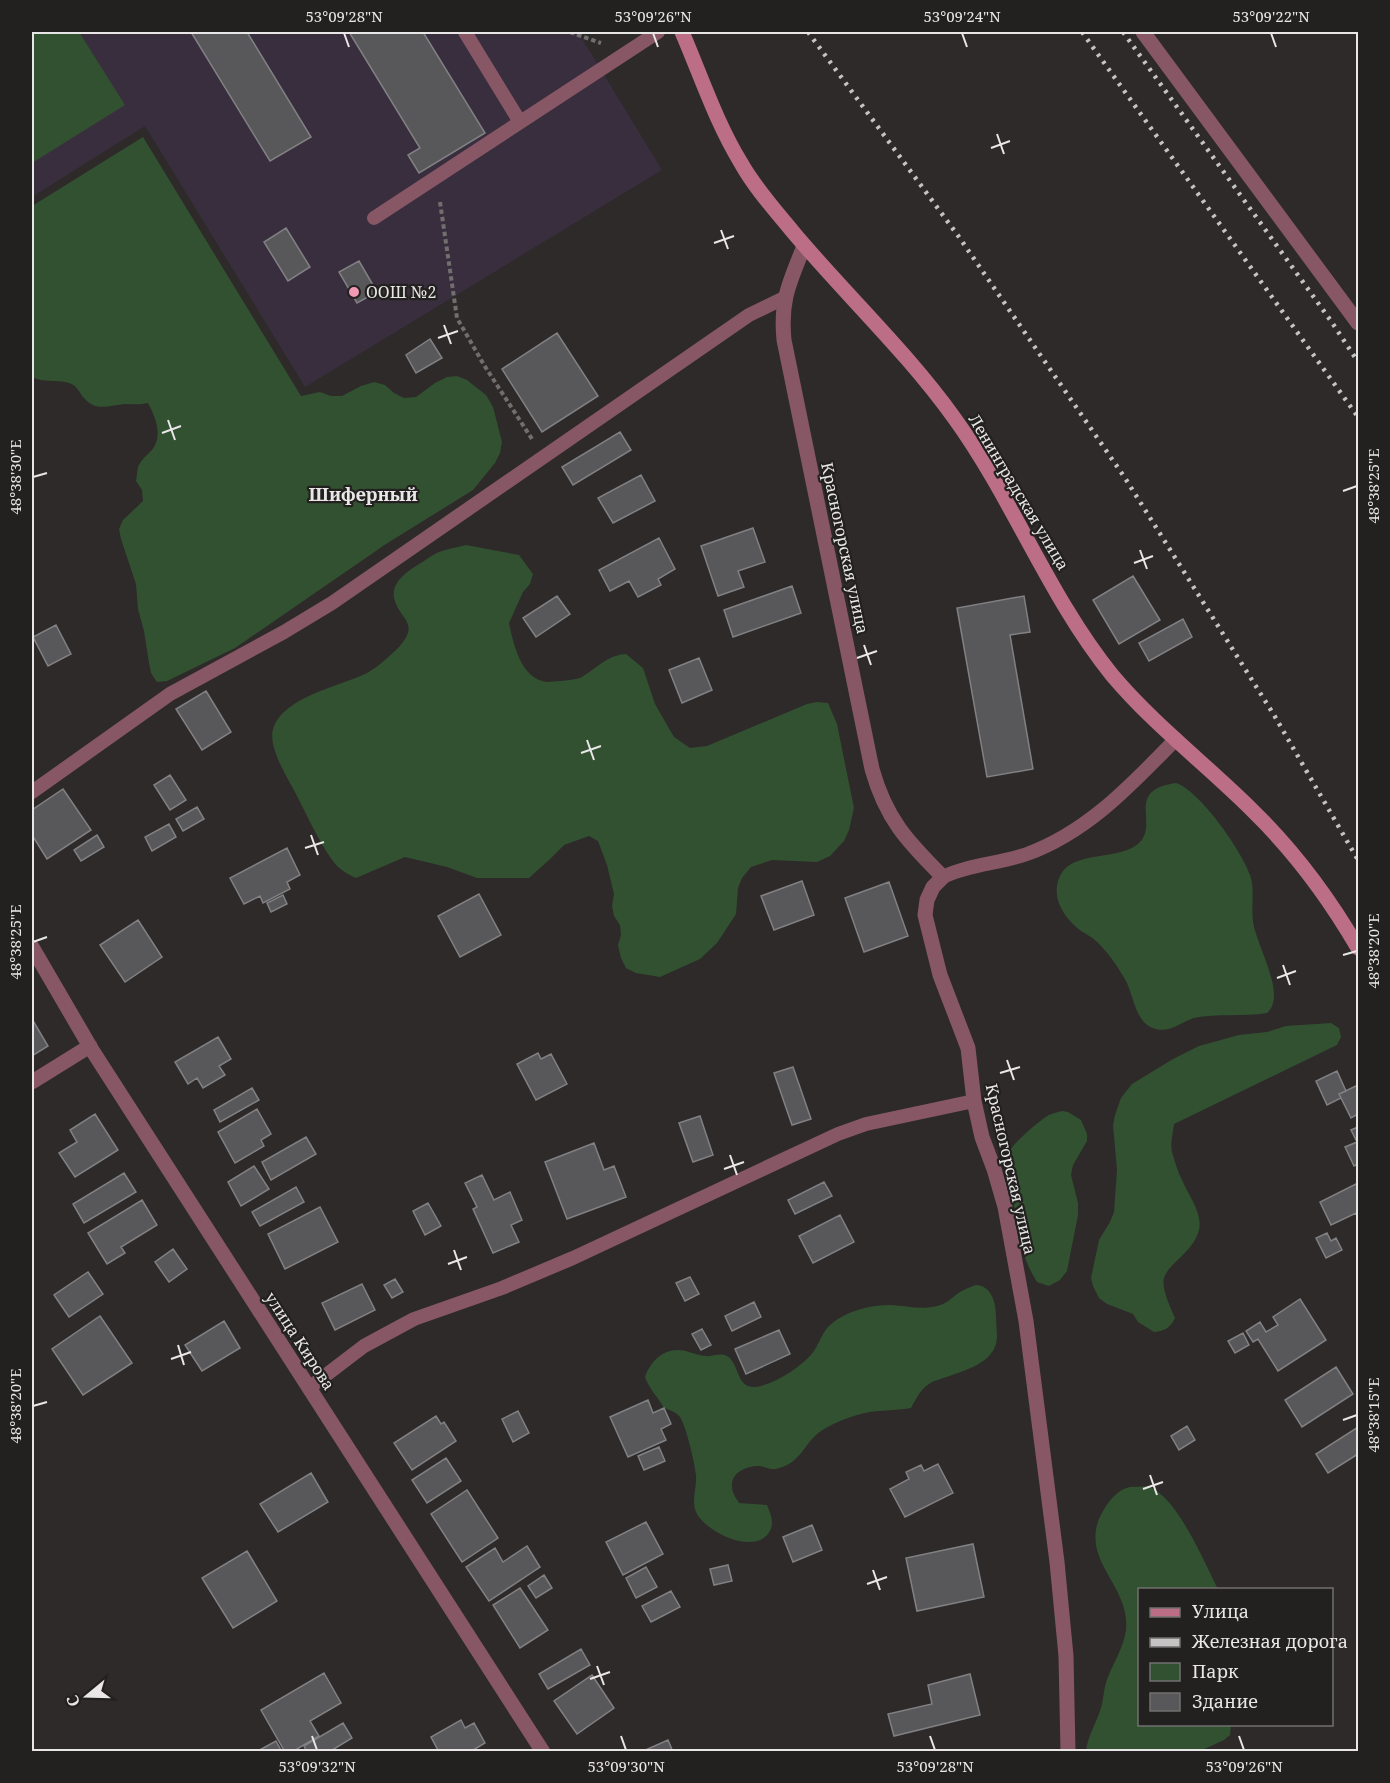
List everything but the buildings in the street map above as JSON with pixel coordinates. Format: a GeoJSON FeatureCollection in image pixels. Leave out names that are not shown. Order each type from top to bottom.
{"type":"FeatureCollection","features":[{"type":"Feature","properties":{"kind":"main road","name":"Ленинградская улица"},"geometry":{"type":"LineString","coordinates":[[682,32],[724,132],[741,165],[804,246],[913,367],[956,420],[994,481],[1058,594],[1085,638],[1112,675],[1139,704],[1283,841],[1341,918],[1359,948]]}},
{"type":"Feature","properties":{"kind":"street"},"geometry":{"type":"LineString","coordinates":[[1143,32],[1359,323]]}},
{"type":"Feature","properties":{"kind":"street","name":"Красногорская улица"},"geometry":{"type":"LineString","coordinates":[[804,246],[784,298],[782,311],[784,340],[876,784],[889,814],[903,836],[943,877],[933,887],[927,900],[925,915],[940,975],[968,1048],[974,1101],[982,1137],[1005,1207],[1026,1321],[1057,1562],[1066,1656],[1068,1752]]}},
{"type":"Feature","properties":{"kind":"street","name":"улица Кирова"},"geometry":{"type":"LineString","coordinates":[[32,947],[90,1046],[543,1752]]}},
{"type":"Feature","properties":{"kind":"street"},"geometry":{"type":"LineString","coordinates":[[32,1082],[90,1046]]}},
{"type":"Feature","properties":{"kind":"lane"},"geometry":{"type":"LineString","coordinates":[[465,32],[520,122]]}},
{"type":"Feature","properties":{"kind":"lane"},"geometry":{"type":"LineString","coordinates":[[374,218],[658,32]]}},
{"type":"Feature","properties":{"kind":"lane"},"geometry":{"type":"LineString","coordinates":[[32,792],[170,694],[332,603],[749,315],[784,298]]}},
{"type":"Feature","properties":{"kind":"lane"},"geometry":{"type":"LineString","coordinates":[[943,877],[957,870],[1007,861],[1053,842],[1115,800],[1176,739]]}},
{"type":"Feature","properties":{"kind":"lane"},"geometry":{"type":"LineString","coordinates":[[309,1388],[364,1346],[414,1319],[502,1288],[573,1258],[838,1134],[866,1124],[974,1101]]}},
{"type":"Feature","properties":{"kind":"path"},"geometry":{"type":"LineString","coordinates":[[437,177],[457,318],[484,365],[544,457]]}},
{"type":"Feature","properties":{"kind":"shaded area","name":"ООШ №2"},"geometry":{"type":"Polygon","coordinates":[[[32,32],[578,32],[662,170],[305,387],[145,126],[32,197],[32,32]]]}},
{"type":"Feature","properties":{"kind":"green space"},"geometry":{"type":"Polygon","coordinates":[[[32,32],[79,32],[125,105],[32,163],[32,32]]]}},
{"type":"Feature","properties":{"kind":"green space"},"geometry":{"type":"Polygon","coordinates":[[[143,137],[301,396],[320,392],[331,396],[342,396],[374,382],[385,385],[404,398],[416,397],[435,383],[447,377],[457,376],[467,380],[486,395],[493,407],[502,442],[495,463],[473,490],[386,544],[235,648],[167,681],[157,682],[151,673],[138,609],[136,584],[119,529],[123,520],[143,501],[142,490],[136,481],[139,465],[157,441],[154,415],[148,403],[99,407],[89,403],[72,384],[32,377],[32,206],[143,137]]]}},
{"type":"Feature","properties":{"kind":"green space"},"geometry":{"type":"Polygon","coordinates":[[[466,545],[519,555],[533,574],[509,623],[519,657],[534,678],[551,682],[582,677],[608,659],[626,654],[643,668],[655,704],[674,737],[690,748],[707,746],[807,704],[828,703],[837,724],[854,808],[844,841],[830,856],[817,862],[772,860],[751,867],[742,878],[738,888],[736,914],[717,943],[700,959],[660,977],[636,973],[626,968],[618,945],[621,935],[620,925],[614,916],[612,906],[614,894],[607,865],[598,841],[589,836],[564,845],[529,878],[477,878],[447,867],[405,857],[356,878],[341,870],[322,844],[281,767],[273,744],[273,729],[280,716],[306,697],[367,673],[396,650],[408,634],[409,627],[394,598],[399,580],[408,571],[435,554],[466,545]]]}},
{"type":"Feature","properties":{"kind":"green space"},"geometry":{"type":"Polygon","coordinates":[[[1176,783],[1196,797],[1219,823],[1245,864],[1252,886],[1255,931],[1269,969],[1274,995],[1273,1005],[1267,1013],[1194,1018],[1161,1030],[1144,1022],[1136,1010],[1126,981],[1105,950],[1075,926],[1064,913],[1058,899],[1057,884],[1066,868],[1075,862],[1122,852],[1141,841],[1145,833],[1147,799],[1152,792],[1161,787],[1176,783]]]}},
{"type":"Feature","properties":{"kind":"green space"},"geometry":{"type":"Polygon","coordinates":[[[1331,1023],[1339,1028],[1341,1037],[1337,1045],[1174,1124],[1172,1152],[1197,1211],[1200,1224],[1192,1245],[1164,1278],[1165,1293],[1175,1318],[1169,1327],[1154,1332],[1138,1322],[1133,1314],[1107,1304],[1099,1298],[1091,1278],[1099,1240],[1114,1212],[1117,1170],[1113,1125],[1121,1098],[1132,1084],[1199,1046],[1286,1026],[1331,1023]]]}},
{"type":"Feature","properties":{"kind":"green space"},"geometry":{"type":"Polygon","coordinates":[[[1062,1111],[1081,1120],[1087,1134],[1087,1141],[1073,1165],[1071,1175],[1078,1203],[1078,1215],[1067,1271],[1060,1280],[1049,1286],[1037,1282],[1025,1259],[1016,1220],[1008,1157],[1013,1146],[1023,1136],[1049,1115],[1062,1111]]]}},
{"type":"Feature","properties":{"kind":"green space"},"geometry":{"type":"Polygon","coordinates":[[[976,1285],[986,1288],[995,1306],[996,1343],[988,1357],[969,1369],[928,1384],[911,1408],[864,1413],[849,1418],[816,1434],[798,1457],[789,1464],[776,1469],[758,1466],[740,1471],[732,1481],[733,1493],[739,1503],[767,1505],[771,1516],[770,1531],[760,1540],[750,1542],[728,1538],[701,1519],[695,1507],[695,1470],[682,1422],[677,1414],[664,1408],[645,1377],[657,1358],[666,1352],[678,1350],[705,1356],[724,1355],[734,1364],[745,1384],[756,1387],[788,1374],[803,1363],[814,1351],[829,1326],[844,1316],[857,1310],[877,1306],[920,1308],[937,1306],[976,1285]]]}},
{"type":"Feature","properties":{"kind":"green space"},"geometry":{"type":"Polygon","coordinates":[[[1149,1487],[1170,1503],[1198,1548],[1218,1588],[1138,1588],[1138,1726],[1231,1726],[1230,1735],[1224,1740],[1200,1751],[1086,1751],[1107,1680],[1126,1630],[1125,1613],[1120,1598],[1099,1555],[1095,1540],[1097,1524],[1106,1506],[1126,1488],[1149,1487]]]}},
{"type":"Feature","properties":{"kind":"railway"},"geometry":{"type":"LineString","coordinates":[[808,32],[959,237],[1125,478],[1274,715],[1358,860]]}},
{"type":"Feature","properties":{"kind":"railway"},"geometry":{"type":"LineString","coordinates":[[1082,32],[1358,417]]}},
{"type":"Feature","properties":{"kind":"railway"},"geometry":{"type":"LineString","coordinates":[[1123,32],[1358,362]]}},
{"type":"Feature","properties":{"kind":"place","name":"ООШ №2"},"geometry":{"type":"Point","coordinates":[354,292]}},
{"type":"Feature","properties":{"kind":"district","name":"Шиферный"},"geometry":{"type":"Point","coordinates":[363,494]}}]}
